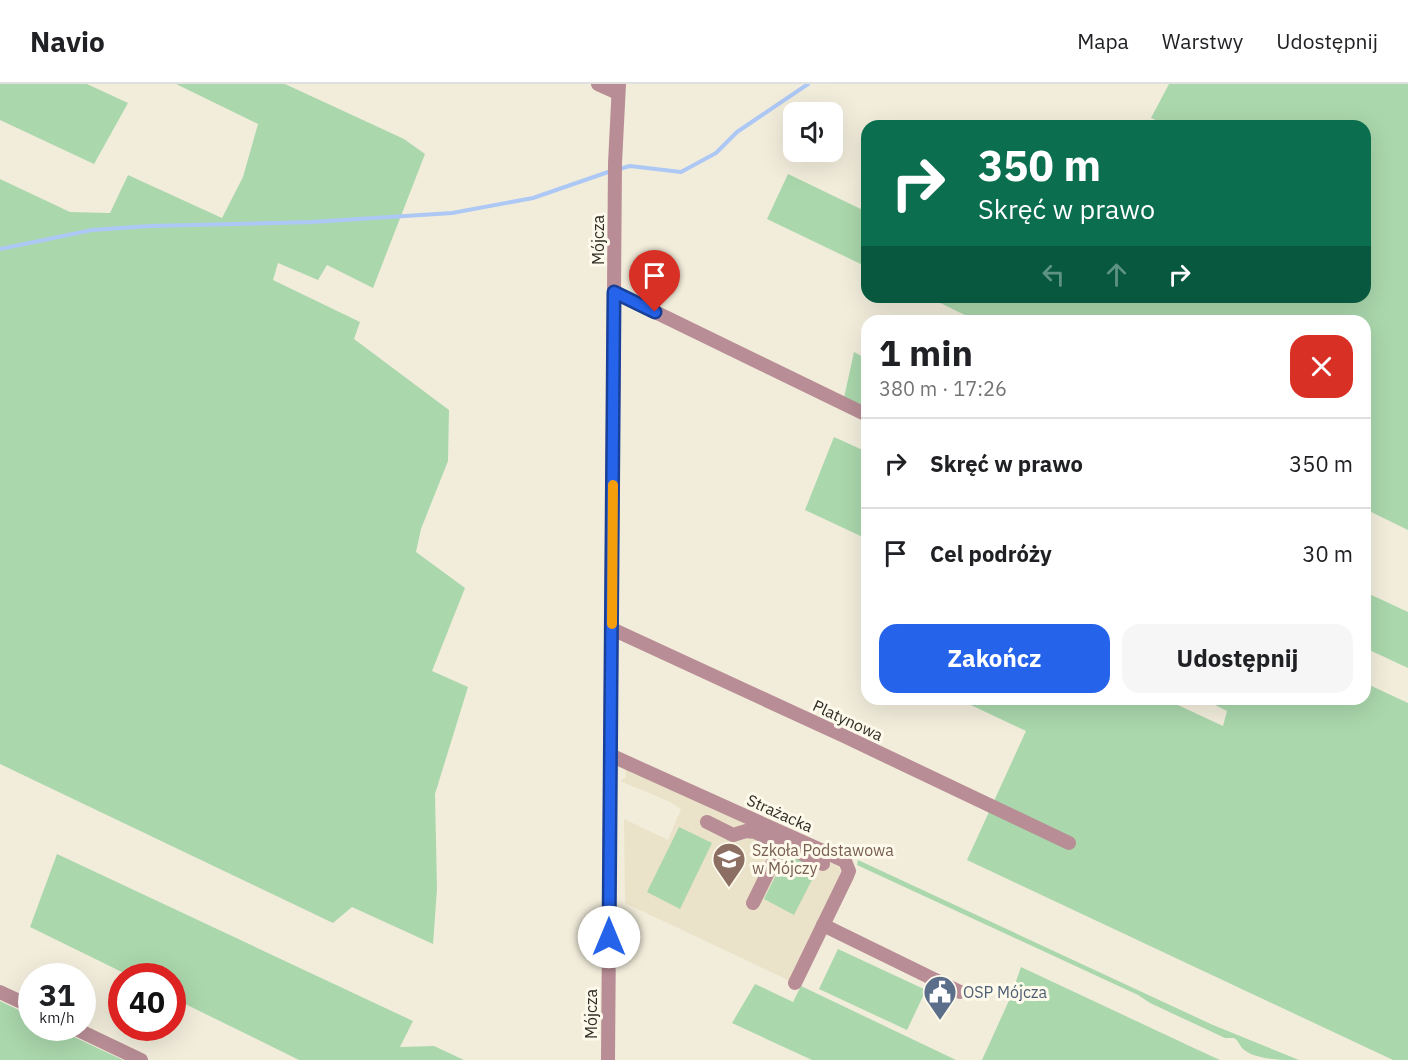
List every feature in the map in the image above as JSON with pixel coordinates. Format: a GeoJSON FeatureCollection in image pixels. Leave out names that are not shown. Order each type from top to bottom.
{"type":"FeatureCollection","features":[{"type":"Feature","properties":{"kind":"street"},"geometry":{"type":"LineString","coordinates":[[598,84],[619,89]]}},
{"type":"Feature","properties":{"kind":"street","name":"Mójcza"},"geometry":{"type":"LineString","coordinates":[[608,1060],[615,169],[619,89]]}},
{"type":"Feature","properties":{"kind":"street"},"geometry":{"type":"LineString","coordinates":[[614,292],[861,412]]}},
{"type":"Feature","properties":{"kind":"street","name":"Platynowa"},"geometry":{"type":"LineString","coordinates":[[612,629],[1069,843]]}},
{"type":"Feature","properties":{"kind":"street","name":"Strażacka"},"geometry":{"type":"LineString","coordinates":[[610,755],[844,861],[849,872],[795,983]]}},
{"type":"Feature","properties":{"kind":"street"},"geometry":{"type":"LineString","coordinates":[[707,822],[733,835],[746,831],[755,832],[823,864]]}},
{"type":"Feature","properties":{"kind":"street"},"geometry":{"type":"LineString","coordinates":[[753,903],[782,844]]}},
{"type":"Feature","properties":{"kind":"street"},"geometry":{"type":"LineString","coordinates":[[823,925],[960,992]]}},
{"type":"Feature","properties":{"kind":"street"},"geometry":{"type":"LineString","coordinates":[[0,992],[18,1000]]}},
{"type":"Feature","properties":{"kind":"street"},"geometry":{"type":"LineString","coordinates":[[96,1039],[141,1060]]}},
{"type":"Feature","properties":{"kind":"shaded area","name":"Szkoła Podstawowa w Mójczy"},"geometry":{"type":"Polygon","coordinates":[[[625,764],[838,864],[841,872],[790,981],[625,903],[624,819],[668,840],[681,809],[668,801],[620,781],[626,777],[625,764]]]}},
{"type":"Feature","properties":{"kind":"green space"},"geometry":{"type":"Polygon","coordinates":[[[0,84],[87,84],[128,103],[94,164],[0,120],[0,84]]]}},
{"type":"Feature","properties":{"kind":"green space"},"geometry":{"type":"Polygon","coordinates":[[[176,84],[285,84],[404,139],[425,154],[373,288],[327,265],[318,280],[278,263],[273,280],[360,322],[354,339],[449,410],[448,461],[421,529],[416,552],[465,588],[432,671],[468,687],[435,794],[437,889],[433,944],[352,907],[333,923],[0,764],[0,179],[70,212],[110,213],[128,175],[222,218],[243,177],[258,124],[176,84]]]}},
{"type":"Feature","properties":{"kind":"green space"},"geometry":{"type":"Polygon","coordinates":[[[1169,84],[1408,84],[1408,530],[1371,512],[1371,315],[965,315],[940,303],[1371,303],[1371,120],[1156,120],[1151,118],[1169,84]]]}},
{"type":"Feature","properties":{"kind":"green space"},"geometry":{"type":"Polygon","coordinates":[[[788,174],[861,209],[861,264],[767,219],[788,174]]]}},
{"type":"Feature","properties":{"kind":"green space"},"geometry":{"type":"Polygon","coordinates":[[[854,352],[861,356],[861,415],[842,407],[854,352]]]}},
{"type":"Feature","properties":{"kind":"green space"},"geometry":{"type":"Polygon","coordinates":[[[834,437],[861,449],[861,536],[805,510],[834,437]]]}},
{"type":"Feature","properties":{"kind":"green space"},"geometry":{"type":"Polygon","coordinates":[[[1371,595],[1408,612],[1408,668],[1371,651],[1371,595]]]}},
{"type":"Feature","properties":{"kind":"green space"},"geometry":{"type":"Polygon","coordinates":[[[1371,686],[1408,703],[1408,1060],[1393,1060],[967,860],[1026,731],[971,705],[1178,705],[1223,726],[1227,711],[1215,705],[1371,705],[1371,686]]]}},
{"type":"Feature","properties":{"kind":"green space"},"geometry":{"type":"Polygon","coordinates":[[[679,827],[712,843],[680,909],[647,892],[679,827]]]}},
{"type":"Feature","properties":{"kind":"green space"},"geometry":{"type":"Polygon","coordinates":[[[788,851],[819,866],[794,915],[764,899],[788,851]]]}},
{"type":"Feature","properties":{"kind":"green space"},"geometry":{"type":"Polygon","coordinates":[[[57,854],[413,1021],[400,1047],[434,1046],[464,1060],[299,1060],[186,1004],[186,963],[108,963],[108,965],[30,927],[57,854]]]}},
{"type":"Feature","properties":{"kind":"green space"},"geometry":{"type":"Polygon","coordinates":[[[858,860],[1213,1025],[1299,1060],[1270,1059],[1248,1053],[1234,1038],[1225,1038],[1150,1003],[1138,995],[857,865],[858,860]]]}},
{"type":"Feature","properties":{"kind":"green space"},"geometry":{"type":"Polygon","coordinates":[[[838,949],[926,990],[907,1030],[819,989],[838,949]]]}},
{"type":"Feature","properties":{"kind":"green space"},"geometry":{"type":"Polygon","coordinates":[[[1021,967],[1220,1060],[982,1060],[1011,996],[1021,967]]]}},
{"type":"Feature","properties":{"kind":"green space"},"geometry":{"type":"Polygon","coordinates":[[[755,984],[793,1002],[801,986],[956,1060],[812,1060],[732,1023],[755,984]]]}},
{"type":"Feature","properties":{"kind":"green space"},"geometry":{"type":"Polygon","coordinates":[[[0,1001],[18,1010],[18,1041],[83,1041],[123,1060],[0,1060],[0,1001]]]}},
{"type":"Feature","properties":{"kind":"waterway"},"geometry":{"type":"LineString","coordinates":[[619,169],[630,166],[681,172],[716,153],[737,132],[808,84]]}},
{"type":"Feature","properties":{"kind":"waterway"},"geometry":{"type":"LineString","coordinates":[[0,249],[92,230],[150,226],[312,222],[452,213],[533,198],[611,171]]}},
{"type":"Feature","properties":{"kind":"slow traffic"},"geometry":{"type":"LineString","coordinates":[[612,624],[613,485]]}},
{"type":"Feature","properties":{"kind":"place","name":"Szkoła Podstawowa w Mójczy"},"geometry":{"type":"Point","coordinates":[729,888]}},
{"type":"Feature","properties":{"kind":"place","name":"OSP Mójcza"},"geometry":{"type":"Point","coordinates":[940,1021]}},
{"type":"Feature","properties":{"kind":"route"},"geometry":{"type":"LineString","coordinates":[[609,937],[614,292],[655,312]]}}]}
